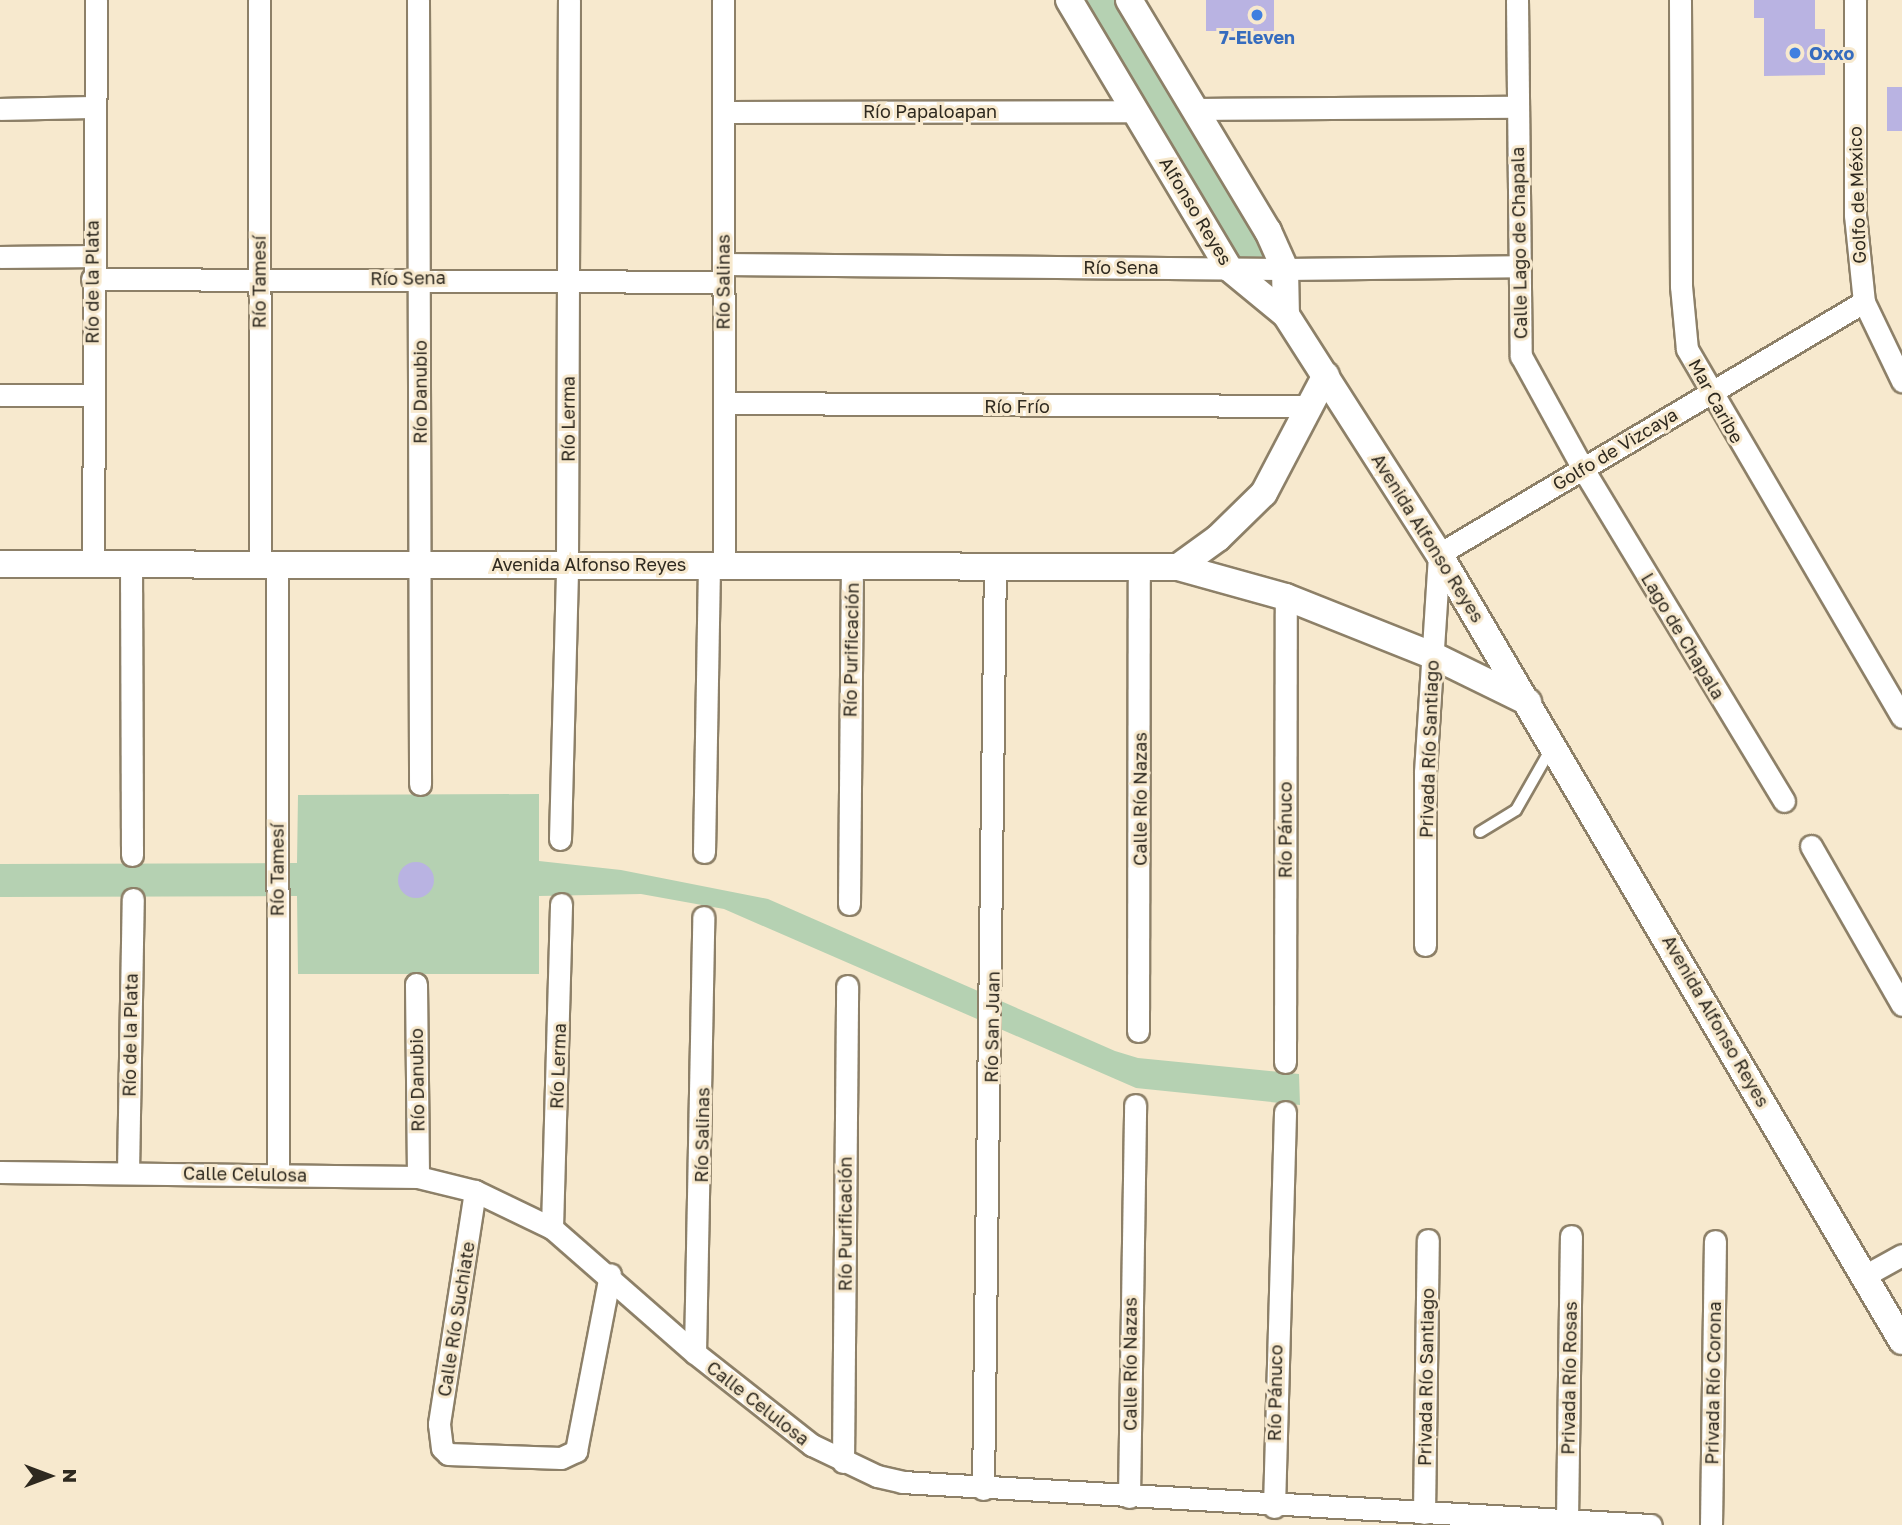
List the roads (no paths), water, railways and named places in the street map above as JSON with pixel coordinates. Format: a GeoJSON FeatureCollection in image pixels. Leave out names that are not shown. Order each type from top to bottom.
{"type":"FeatureCollection","features":[{"type":"Feature","properties":{"kind":"street","name":"Río de la Plata"},"geometry":{"type":"LineString","coordinates":[[93,564],[92,256],[96,0]]}},
{"type":"Feature","properties":{"kind":"street","name":"Río Tamesí"},"geometry":{"type":"LineString","coordinates":[[259,0],[259,280],[268,565],[278,1175]]}},
{"type":"Feature","properties":{"kind":"street","name":"Río Danubio"},"geometry":{"type":"LineString","coordinates":[[418,0],[421,278],[420,784]]}},
{"type":"Feature","properties":{"kind":"street","name":"Río Lerma"},"geometry":{"type":"LineString","coordinates":[[560,839],[567,563],[569,0]]}},
{"type":"Feature","properties":{"kind":"street","name":"Río Salinas"},"geometry":{"type":"LineString","coordinates":[[704,852],[724,403],[723,0]]}},
{"type":"Feature","properties":{"kind":"street","name":"Alfonso Reyes"},"geometry":{"type":"LineString","coordinates":[[1069,0],[1229,268],[1286,315]]}},
{"type":"Feature","properties":{"kind":"street"},"geometry":{"type":"LineString","coordinates":[[1129,0],[1198,109],[1268,231],[1285,270],[1286,315]]}},
{"type":"Feature","properties":{"kind":"street","name":"Calle Lago de Chapala"},"geometry":{"type":"LineString","coordinates":[[1517,0],[1521,356],[1583,469]]}},
{"type":"Feature","properties":{"kind":"street","name":"Mar Caribe"},"geometry":{"type":"LineString","coordinates":[[1680,0],[1682,317],[1687,349],[1709,392],[1902,718]]}},
{"type":"Feature","properties":{"kind":"street","name":"Golfo de México"},"geometry":{"type":"LineString","coordinates":[[1855,0],[1855,215],[1864,302],[1902,381]]}},
{"type":"Feature","properties":{"kind":"street"},"geometry":{"type":"LineString","coordinates":[[0,109],[93,107]]}},
{"type":"Feature","properties":{"kind":"street"},"geometry":{"type":"LineString","coordinates":[[1198,109],[1517,107]]}},
{"type":"Feature","properties":{"kind":"street","name":"Río Papaloapan"},"geometry":{"type":"LineString","coordinates":[[723,112],[1136,111]]}},
{"type":"Feature","properties":{"kind":"street"},"geometry":{"type":"LineString","coordinates":[[0,257],[92,256]]}},
{"type":"Feature","properties":{"kind":"street","name":"Río Sena"},"geometry":{"type":"LineString","coordinates":[[92,279],[569,278],[723,273],[1518,266]]}},
{"type":"Feature","properties":{"kind":"street","name":"Golfo de Vizcaya"},"geometry":{"type":"LineString","coordinates":[[1439,554],[1864,302]]}},
{"type":"Feature","properties":{"kind":"street","name":"Avenida Alfonso Reyes"},"geometry":{"type":"LineString","coordinates":[[1286,315],[1439,554],[1528,702],[1902,1341]]}},
{"type":"Feature","properties":{"kind":"street"},"geometry":{"type":"LineString","coordinates":[[1178,567],[1218,538],[1264,493],[1326,375]]}},
{"type":"Feature","properties":{"kind":"street"},"geometry":{"type":"LineString","coordinates":[[0,395],[92,395]]}},
{"type":"Feature","properties":{"kind":"street","name":"Río Frío"},"geometry":{"type":"LineString","coordinates":[[724,403],[1311,406]]}},
{"type":"Feature","properties":{"kind":"street","name":"Lago de Chapala"},"geometry":{"type":"LineString","coordinates":[[1583,469],[1784,801]]}},
{"type":"Feature","properties":{"kind":"street","name":"Privada Río Santiago"},"geometry":{"type":"LineString","coordinates":[[1425,945],[1432,655],[1439,554]]}},
{"type":"Feature","properties":{"kind":"street","name":"Avenida Alfonso Reyes"},"geometry":{"type":"LineString","coordinates":[[0,564],[995,564],[1178,567],[1286,597],[1432,655],[1528,702]]}},
{"type":"Feature","properties":{"kind":"street"},"geometry":{"type":"LineString","coordinates":[[131,564],[132,855]]}},
{"type":"Feature","properties":{"kind":"street","name":"Río Purificación"},"geometry":{"type":"LineString","coordinates":[[849,904],[852,564]]}},
{"type":"Feature","properties":{"kind":"street","name":"Río San Juan"},"geometry":{"type":"LineString","coordinates":[[983,1489],[995,564]]}},
{"type":"Feature","properties":{"kind":"street","name":"Calle Río Nazas"},"geometry":{"type":"LineString","coordinates":[[1138,1031],[1139,566]]}},
{"type":"Feature","properties":{"kind":"street","name":"Río Pánuco"},"geometry":{"type":"LineString","coordinates":[[1286,597],[1286,1062]]}},
{"type":"Feature","properties":{"kind":"street"},"geometry":{"type":"LineString","coordinates":[[1811,846],[1902,1005]]}},
{"type":"Feature","properties":{"kind":"street","name":"Río de la Plata"},"geometry":{"type":"LineString","coordinates":[[128,1172],[133,899]]}},
{"type":"Feature","properties":{"kind":"street","name":"Río Lerma"},"geometry":{"type":"LineString","coordinates":[[552,1227],[561,904]]}},
{"type":"Feature","properties":{"kind":"street","name":"Río Salinas"},"geometry":{"type":"LineString","coordinates":[[695,1353],[703,918]]}},
{"type":"Feature","properties":{"kind":"street","name":"Río Danubio"},"geometry":{"type":"LineString","coordinates":[[416,984],[418,1177]]}},
{"type":"Feature","properties":{"kind":"street","name":"Río Purificación"},"geometry":{"type":"LineString","coordinates":[[843,1462],[847,986]]}},
{"type":"Feature","properties":{"kind":"street","name":"Calle Río Nazas"},"geometry":{"type":"LineString","coordinates":[[1129,1497],[1135,1105]]}},
{"type":"Feature","properties":{"kind":"street","name":"Río Pánuco"},"geometry":{"type":"LineString","coordinates":[[1274,1507],[1286,1112]]}},
{"type":"Feature","properties":{"kind":"street","name":"Calle Celulosa"},"geometry":{"type":"LineString","coordinates":[[0,1172],[418,1177],[475,1191],[552,1227],[610,1274],[695,1353],[780,1423],[843,1462],[902,1482],[1274,1507],[1651,1525]]}},
{"type":"Feature","properties":{"kind":"street","name":"Calle Río Suchiate"},"geometry":{"type":"LineString","coordinates":[[475,1191],[439,1424],[442,1448],[457,1457],[561,1458],[576,1451],[610,1274]]}},
{"type":"Feature","properties":{"kind":"street","name":"Privada Río Rosas"},"geometry":{"type":"LineString","coordinates":[[1567,1520],[1571,1236]]}},
{"type":"Feature","properties":{"kind":"street","name":"Privada Río Santiago"},"geometry":{"type":"LineString","coordinates":[[1424,1513],[1428,1240]]}},
{"type":"Feature","properties":{"kind":"street","name":"Privada Río Corona"},"geometry":{"type":"LineString","coordinates":[[1711,1525],[1715,1241]]}},
{"type":"Feature","properties":{"kind":"street"},"geometry":{"type":"LineString","coordinates":[[1864,1276],[1902,1255]]}},
{"type":"Feature","properties":{"kind":"lane"},"geometry":{"type":"LineString","coordinates":[[1480,832],[1516,810],[1553,744]]}},
{"type":"Feature","properties":{"kind":"place","name":"7-Eleven"},"geometry":{"type":"Point","coordinates":[1257,15]}},
{"type":"Feature","properties":{"kind":"place","name":"Oxxo"},"geometry":{"type":"Point","coordinates":[1795,53]}}]}
